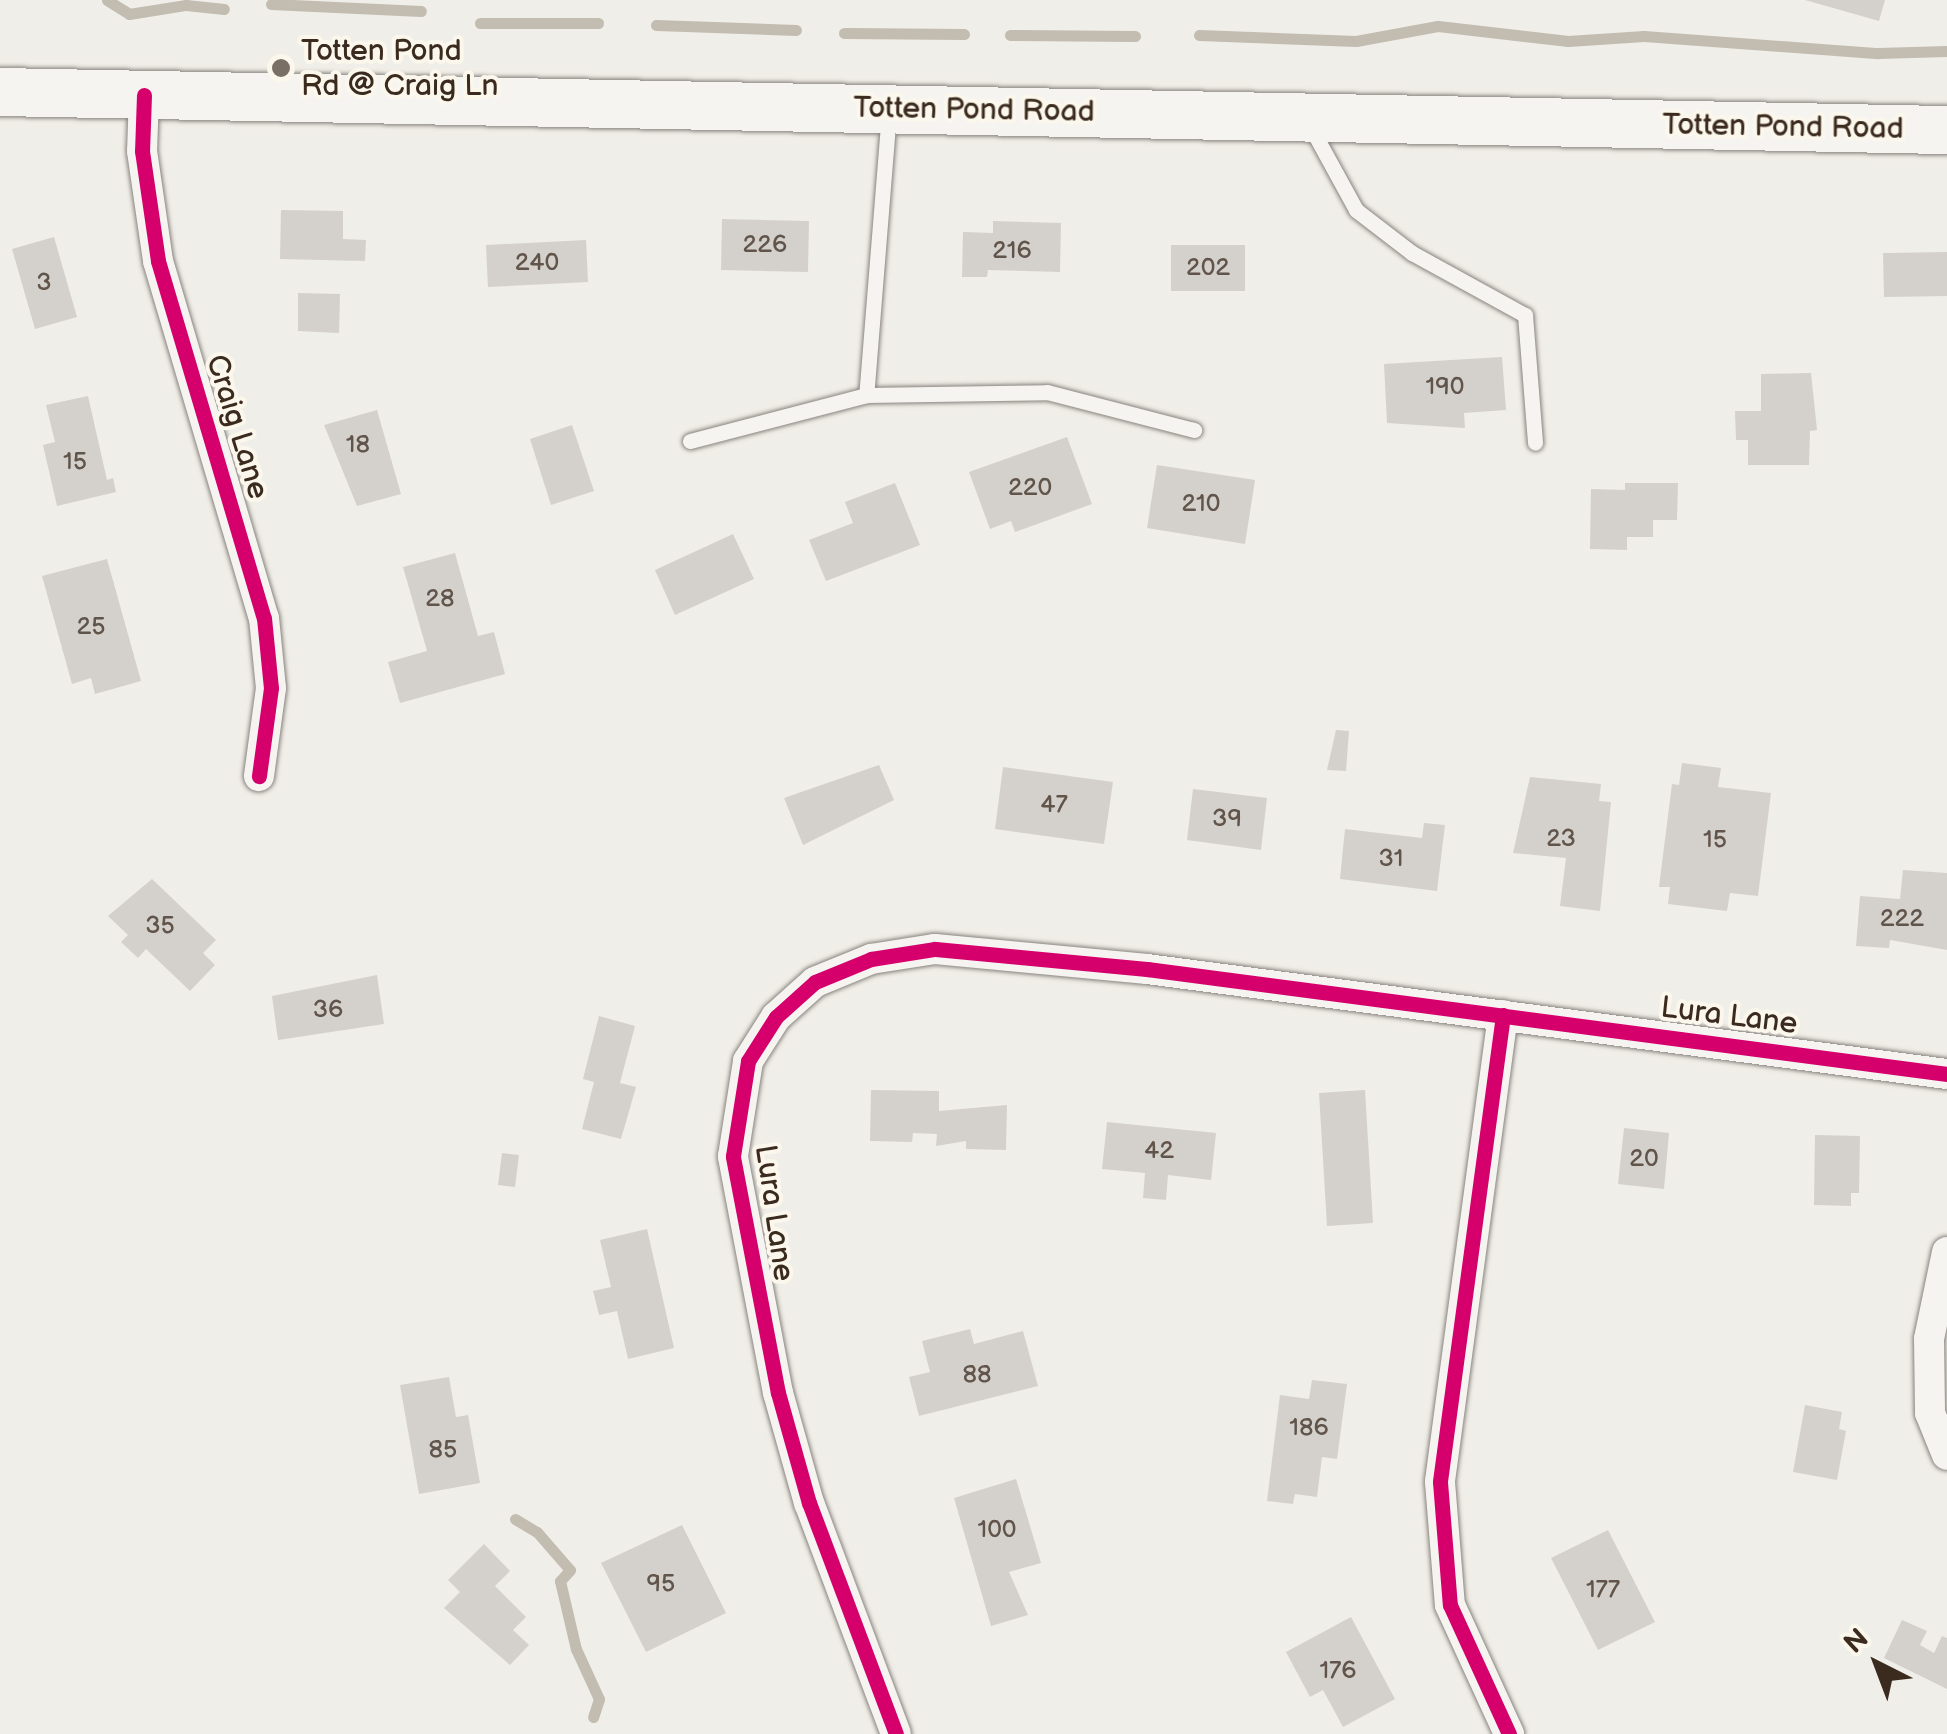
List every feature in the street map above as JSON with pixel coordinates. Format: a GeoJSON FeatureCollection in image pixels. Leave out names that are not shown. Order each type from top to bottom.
{"type":"FeatureCollection","features":[{"type":"Feature","properties":{"kind":"main road","name":"Totten Pond Road"},"geometry":{"type":"LineString","coordinates":[[0,92],[1947,130]]}},
{"type":"Feature","properties":{"kind":"street","name":"Craig Lane"},"geometry":{"type":"LineString","coordinates":[[144,95],[142,150],[158,262],[264,618],[272,688],[258,776]]}},
{"type":"Feature","properties":{"kind":"street","name":"Lura Lane"},"geometry":{"type":"LineString","coordinates":[[896,1734],[809,1503],[745,1238],[733,1156],[737,1108],[748,1061],[776,1018],[815,982],[871,959],[936,949],[1147,968],[1947,1074]]}},
{"type":"Feature","properties":{"kind":"street"},"geometry":{"type":"LineString","coordinates":[[1504,1015],[1440,1482],[1450,1605],[1509,1734]]}},
{"type":"Feature","properties":{"kind":"street"},"geometry":{"type":"LineString","coordinates":[[1947,1252],[1929,1339],[1930,1413],[1947,1454]]}},
{"type":"Feature","properties":{"kind":"lane"},"geometry":{"type":"LineString","coordinates":[[866,395],[889,109]]}},
{"type":"Feature","properties":{"kind":"lane"},"geometry":{"type":"LineString","coordinates":[[1304,116],[1356,210],[1412,252],[1525,315],[1535,443]]}},
{"type":"Feature","properties":{"kind":"lane"},"geometry":{"type":"LineString","coordinates":[[690,442],[866,395],[1047,392],[1194,430]]}},
{"type":"Feature","properties":{"kind":"building"},"geometry":{"type":"Polygon","coordinates":[[[1805,0],[1885,0],[1879,21],[1805,0]]]}},
{"type":"Feature","properties":{"kind":"building"},"geometry":{"type":"Polygon","coordinates":[[[281,210],[343,211],[343,239],[366,240],[365,261],[280,259],[281,210]]]}},
{"type":"Feature","properties":{"kind":"building"},"geometry":{"type":"Polygon","coordinates":[[[722,219],[809,221],[808,272],[721,270],[722,219]]]}},
{"type":"Feature","properties":{"kind":"building"},"geometry":{"type":"Polygon","coordinates":[[[993,221],[1061,223],[1060,272],[988,270],[987,277],[962,277],[963,232],[993,233],[993,221]]]}},
{"type":"Feature","properties":{"kind":"building"},"geometry":{"type":"Polygon","coordinates":[[[54,237],[77,317],[35,329],[12,249],[54,237]]]}},
{"type":"Feature","properties":{"kind":"building"},"geometry":{"type":"Polygon","coordinates":[[[586,240],[588,282],[488,287],[486,245],[586,240]]]}},
{"type":"Feature","properties":{"kind":"building"},"geometry":{"type":"Polygon","coordinates":[[[1171,245],[1245,245],[1245,291],[1171,291],[1171,245]]]}},
{"type":"Feature","properties":{"kind":"building"},"geometry":{"type":"Polygon","coordinates":[[[1947,252],[1947,296],[1884,297],[1883,253],[1947,252]]]}},
{"type":"Feature","properties":{"kind":"building"},"geometry":{"type":"Polygon","coordinates":[[[298,293],[340,294],[339,333],[298,331],[298,293]]]}},
{"type":"Feature","properties":{"kind":"building"},"geometry":{"type":"Polygon","coordinates":[[[1502,357],[1506,410],[1464,413],[1465,428],[1387,423],[1384,364],[1502,357]]]}},
{"type":"Feature","properties":{"kind":"building"},"geometry":{"type":"Polygon","coordinates":[[[1811,373],[1817,430],[1810,431],[1809,465],[1748,465],[1748,440],[1736,440],[1735,411],[1761,411],[1761,374],[1811,373]]]}},
{"type":"Feature","properties":{"kind":"building"},"geometry":{"type":"Polygon","coordinates":[[[88,396],[107,480],[113,478],[116,492],[57,506],[43,445],[55,442],[46,405],[88,396]]]}},
{"type":"Feature","properties":{"kind":"building"},"geometry":{"type":"Polygon","coordinates":[[[377,410],[401,494],[357,506],[324,425],[377,410]]]}},
{"type":"Feature","properties":{"kind":"building"},"geometry":{"type":"Polygon","coordinates":[[[572,425],[594,491],[551,505],[530,439],[572,425]]]}},
{"type":"Feature","properties":{"kind":"building"},"geometry":{"type":"Polygon","coordinates":[[[1067,437],[1092,504],[1015,532],[1011,521],[990,529],[969,472],[1067,437]]]}},
{"type":"Feature","properties":{"kind":"building"},"geometry":{"type":"Polygon","coordinates":[[[1157,465],[1255,480],[1245,544],[1147,528],[1157,465]]]}},
{"type":"Feature","properties":{"kind":"building"},"geometry":{"type":"Polygon","coordinates":[[[895,483],[920,545],[826,581],[809,540],[853,523],[845,502],[895,483]]]}},
{"type":"Feature","properties":{"kind":"building"},"geometry":{"type":"Polygon","coordinates":[[[1625,483],[1678,483],[1677,520],[1653,520],[1653,537],[1627,537],[1627,550],[1590,549],[1591,489],[1625,490],[1625,483]]]}},
{"type":"Feature","properties":{"kind":"building"},"geometry":{"type":"Polygon","coordinates":[[[733,534],[754,579],[675,615],[655,570],[733,534]]]}},
{"type":"Feature","properties":{"kind":"building"},"geometry":{"type":"Polygon","coordinates":[[[455,553],[478,636],[494,632],[505,674],[400,703],[388,662],[427,651],[403,567],[455,553]]]}},
{"type":"Feature","properties":{"kind":"building"},"geometry":{"type":"Polygon","coordinates":[[[107,559],[141,681],[95,694],[91,678],[72,684],[42,576],[107,559]]]}},
{"type":"Feature","properties":{"kind":"building"},"geometry":{"type":"Polygon","coordinates":[[[1336,730],[1349,731],[1346,771],[1327,770],[1336,730]]]}},
{"type":"Feature","properties":{"kind":"building"},"geometry":{"type":"Polygon","coordinates":[[[1682,763],[1721,768],[1718,787],[1771,793],[1758,896],[1730,893],[1727,911],[1668,904],[1670,887],[1659,887],[1672,784],[1679,785],[1682,763]]]}},
{"type":"Feature","properties":{"kind":"building"},"geometry":{"type":"Polygon","coordinates":[[[879,765],[894,800],[803,845],[784,798],[879,765]]]}},
{"type":"Feature","properties":{"kind":"building"},"geometry":{"type":"Polygon","coordinates":[[[1003,767],[1113,782],[1104,844],[995,829],[1003,767]]]}},
{"type":"Feature","properties":{"kind":"building"},"geometry":{"type":"Polygon","coordinates":[[[1530,777],[1601,784],[1599,801],[1611,802],[1600,911],[1560,906],[1566,858],[1513,853],[1530,777]]]}},
{"type":"Feature","properties":{"kind":"building"},"geometry":{"type":"Polygon","coordinates":[[[1193,789],[1267,798],[1261,850],[1187,840],[1193,789]]]}},
{"type":"Feature","properties":{"kind":"building"},"geometry":{"type":"Polygon","coordinates":[[[1424,823],[1445,825],[1437,891],[1340,879],[1345,829],[1422,838],[1424,823]]]}},
{"type":"Feature","properties":{"kind":"building"},"geometry":{"type":"Polygon","coordinates":[[[1903,870],[1947,873],[1947,950],[1890,940],[1889,948],[1856,946],[1860,896],[1900,899],[1903,870]]]}},
{"type":"Feature","properties":{"kind":"building"},"geometry":{"type":"Polygon","coordinates":[[[152,879],[216,940],[203,953],[215,965],[190,991],[146,949],[138,958],[121,942],[128,935],[108,916],[152,879]]]}},
{"type":"Feature","properties":{"kind":"building"},"geometry":{"type":"Polygon","coordinates":[[[377,975],[384,1024],[278,1040],[272,996],[377,975]]]}},
{"type":"Feature","properties":{"kind":"building"},"geometry":{"type":"Polygon","coordinates":[[[599,1016],[635,1026],[620,1083],[636,1087],[621,1139],[582,1129],[594,1082],[583,1079],[599,1016]]]}},
{"type":"Feature","properties":{"kind":"building"},"geometry":{"type":"Polygon","coordinates":[[[871,1090],[939,1091],[939,1111],[1007,1105],[1006,1150],[966,1149],[966,1141],[936,1146],[937,1134],[913,1133],[912,1142],[870,1141],[871,1090]]]}},
{"type":"Feature","properties":{"kind":"building"},"geometry":{"type":"Polygon","coordinates":[[[1365,1090],[1373,1223],[1327,1226],[1319,1093],[1365,1090]]]}},
{"type":"Feature","properties":{"kind":"building"},"geometry":{"type":"Polygon","coordinates":[[[1107,1122],[1216,1133],[1211,1180],[1168,1175],[1166,1200],[1143,1198],[1145,1173],[1102,1169],[1107,1122]]]}},
{"type":"Feature","properties":{"kind":"building"},"geometry":{"type":"Polygon","coordinates":[[[1624,1128],[1669,1133],[1664,1189],[1618,1184],[1624,1128]]]}},
{"type":"Feature","properties":{"kind":"building"},"geometry":{"type":"Polygon","coordinates":[[[1815,1135],[1860,1136],[1859,1193],[1851,1193],[1851,1206],[1814,1205],[1815,1135]]]}},
{"type":"Feature","properties":{"kind":"building"},"geometry":{"type":"Polygon","coordinates":[[[502,1153],[519,1155],[515,1187],[498,1185],[502,1153]]]}},
{"type":"Feature","properties":{"kind":"building"},"geometry":{"type":"Polygon","coordinates":[[[647,1229],[674,1348],[628,1359],[617,1311],[599,1315],[593,1291],[611,1287],[600,1240],[647,1229]]]}},
{"type":"Feature","properties":{"kind":"building"},"geometry":{"type":"Polygon","coordinates":[[[970,1329],[974,1344],[1023,1331],[1038,1386],[919,1416],[909,1377],[930,1372],[922,1341],[970,1329]]]}},
{"type":"Feature","properties":{"kind":"building"},"geometry":{"type":"Polygon","coordinates":[[[449,1377],[456,1417],[468,1415],[480,1483],[419,1494],[400,1385],[449,1377]]]}},
{"type":"Feature","properties":{"kind":"building"},"geometry":{"type":"Polygon","coordinates":[[[1312,1380],[1347,1384],[1337,1459],[1322,1457],[1317,1497],[1295,1494],[1293,1504],[1267,1501],[1280,1395],[1309,1399],[1312,1380]]]}},
{"type":"Feature","properties":{"kind":"building"},"geometry":{"type":"Polygon","coordinates":[[[1805,1405],[1842,1412],[1839,1429],[1846,1431],[1837,1480],[1793,1472],[1805,1405]]]}},
{"type":"Feature","properties":{"kind":"building"},"geometry":{"type":"Polygon","coordinates":[[[1016,1479],[1041,1563],[1009,1572],[1028,1615],[991,1626],[954,1498],[1016,1479]]]}},
{"type":"Feature","properties":{"kind":"building"},"geometry":{"type":"Polygon","coordinates":[[[682,1525],[726,1613],[646,1652],[601,1563],[682,1525]]]}},
{"type":"Feature","properties":{"kind":"building"},"geometry":{"type":"Polygon","coordinates":[[[1608,1530],[1655,1622],[1598,1650],[1551,1558],[1608,1530]]]}},
{"type":"Feature","properties":{"kind":"building"},"geometry":{"type":"Polygon","coordinates":[[[484,1544],[510,1571],[495,1586],[526,1617],[513,1630],[529,1645],[510,1665],[444,1608],[460,1592],[448,1580],[484,1544]]]}},
{"type":"Feature","properties":{"kind":"building"},"geometry":{"type":"Polygon","coordinates":[[[1351,1617],[1395,1699],[1343,1727],[1323,1690],[1310,1697],[1286,1652],[1351,1617]]]}},
{"type":"Feature","properties":{"kind":"building"},"geometry":{"type":"Polygon","coordinates":[[[1902,1620],[1927,1631],[1920,1645],[1934,1653],[1942,1636],[1947,1638],[1947,1689],[1884,1658],[1902,1620]]]}},
{"type":"Feature","properties":{"kind":"waterway"},"geometry":{"type":"LineString","coordinates":[[107,0],[129,14],[186,5],[224,9]]}},
{"type":"Feature","properties":{"kind":"waterway"},"geometry":{"type":"LineString","coordinates":[[271,4],[421,11]]}},
{"type":"Feature","properties":{"kind":"waterway"},"geometry":{"type":"LineString","coordinates":[[480,23],[598,23]]}},
{"type":"Feature","properties":{"kind":"waterway"},"geometry":{"type":"LineString","coordinates":[[656,25],[796,30]]}},
{"type":"Feature","properties":{"kind":"waterway"},"geometry":{"type":"LineString","coordinates":[[1199,35],[1356,41],[1438,26],[1568,41],[1644,36],[1878,53],[1947,51]]}},
{"type":"Feature","properties":{"kind":"waterway"},"geometry":{"type":"LineString","coordinates":[[844,33],[964,34]]}},
{"type":"Feature","properties":{"kind":"waterway"},"geometry":{"type":"LineString","coordinates":[[1010,35],[1135,36]]}},
{"type":"Feature","properties":{"kind":"waterway"},"geometry":{"type":"LineString","coordinates":[[515,1519],[537,1532],[570,1570],[560,1581],[576,1649],[599,1699],[593,1717]]}},
{"type":"Feature","properties":{"kind":"cycle path"},"geometry":{"type":"LineString","coordinates":[[144,95],[142,151],[158,261],[264,618],[271,688],[259,776]]}},
{"type":"Feature","properties":{"kind":"cycle path"},"geometry":{"type":"LineString","coordinates":[[896,1734],[809,1503],[778,1393],[733,1156],[748,1061],[776,1017],[815,982],[871,959],[935,949],[1147,969],[1947,1074]]}},
{"type":"Feature","properties":{"kind":"cycle path"},"geometry":{"type":"LineString","coordinates":[[1503,1015],[1440,1482],[1450,1605],[1509,1734]]}},
{"type":"Feature","properties":{"kind":"place","name":"Totten Pond Rd @ Craig Ln"},"geometry":{"type":"Point","coordinates":[281,68]}}]}
